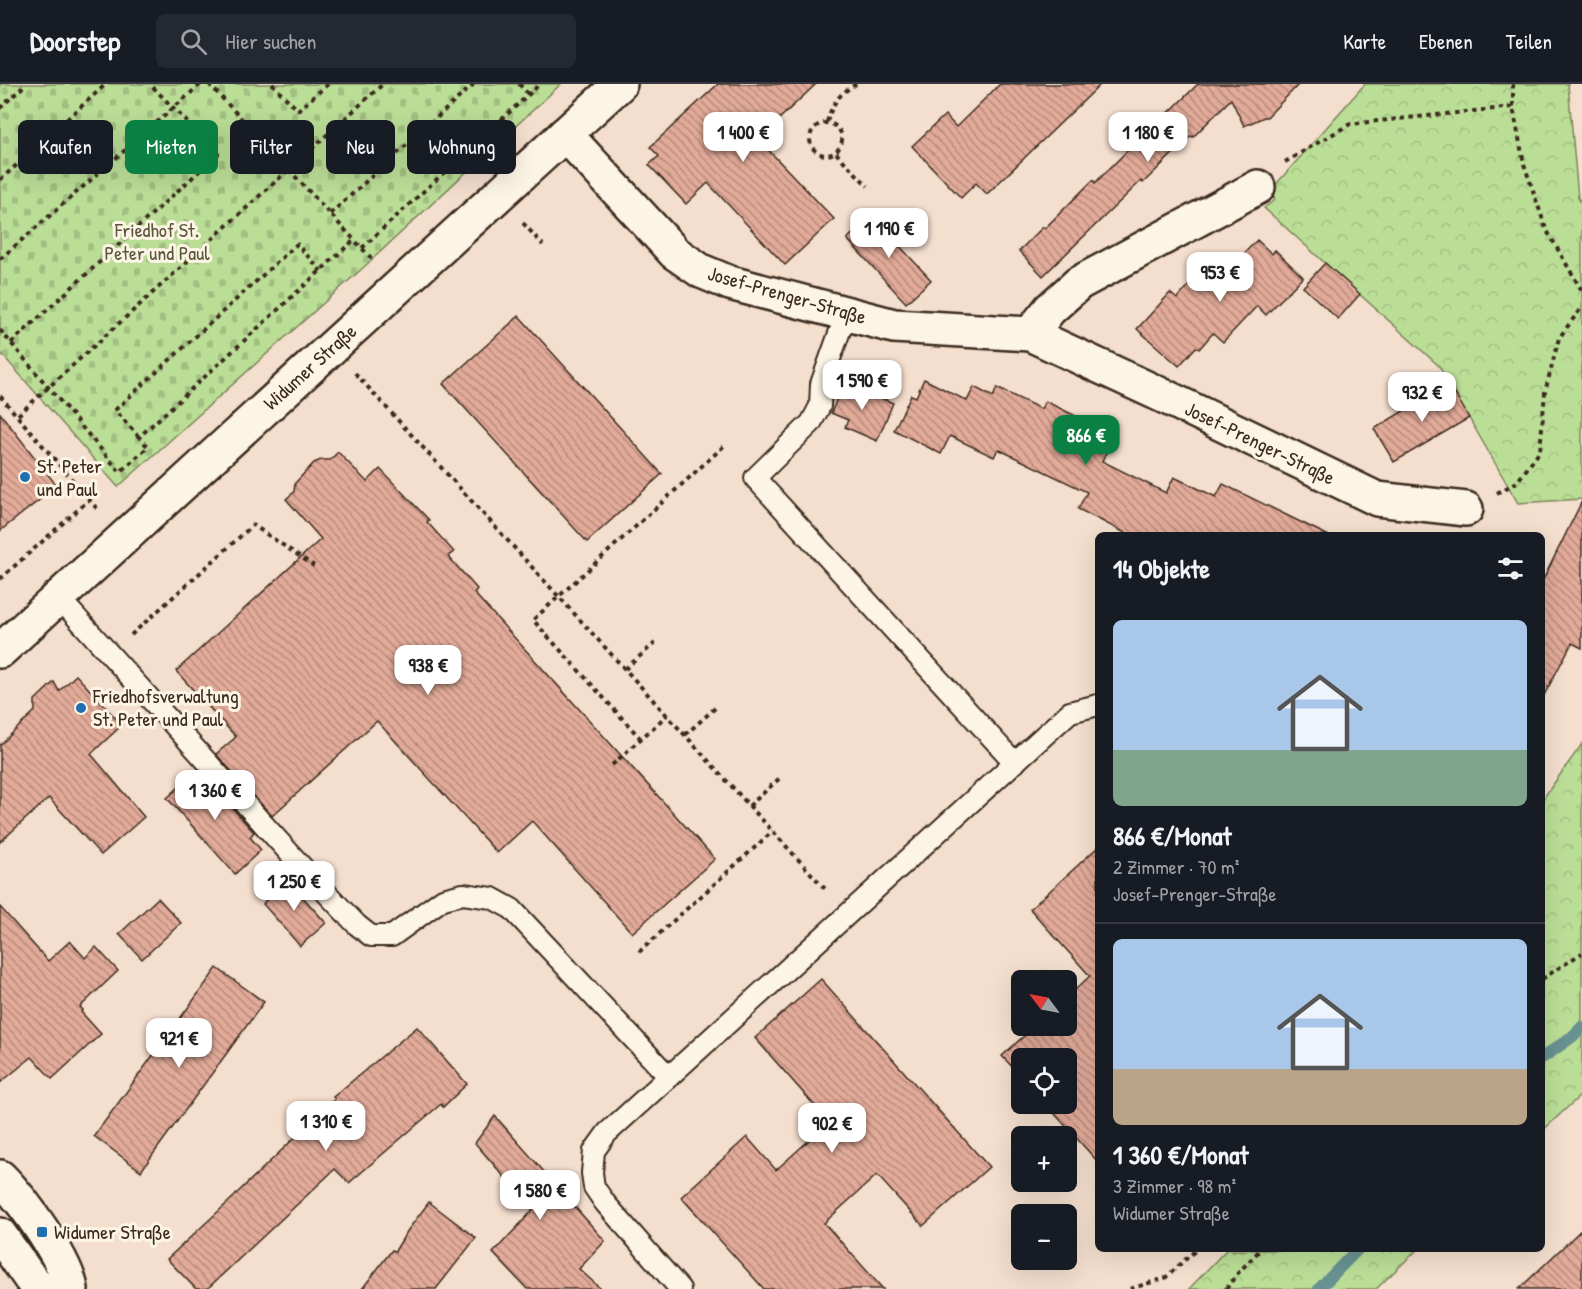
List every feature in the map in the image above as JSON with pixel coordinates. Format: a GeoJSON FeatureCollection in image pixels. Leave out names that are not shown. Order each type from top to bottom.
{"type":"FeatureCollection","features":[{"type":"Feature","properties":{"kind":"street","name":"Widumer Straße"},"geometry":{"type":"LineString","coordinates":[[0,651],[620,84]]}},
{"type":"Feature","properties":{"kind":"street","name":"Josef-Prenger-Straße"},"geometry":{"type":"LineString","coordinates":[[565,134],[675,253],[701,271],[730,283],[894,326],[1030,334],[1377,499],[1466,509]]}},
{"type":"Feature","properties":{"kind":"street"},"geometry":{"type":"LineString","coordinates":[[1030,334],[1050,309],[1079,284],[1258,187]]}},
{"type":"Feature","properties":{"kind":"street"},"geometry":{"type":"LineString","coordinates":[[0,1177],[13,1190],[59,1258],[71,1289]]}},
{"type":"Feature","properties":{"kind":"street"},"geometry":{"type":"LineString","coordinates":[[0,1235],[30,1278],[41,1289]]}},
{"type":"Feature","properties":{"kind":"lane"},"geometry":{"type":"LineString","coordinates":[[846,314],[821,384],[820,406],[810,423],[755,478],[1015,763]]}},
{"type":"Feature","properties":{"kind":"lane"},"geometry":{"type":"LineString","coordinates":[[59,598],[313,879],[357,925],[371,936],[392,936],[443,899],[463,894],[492,898],[512,909],[669,1077]]}},
{"type":"Feature","properties":{"kind":"lane"},"geometry":{"type":"LineString","coordinates":[[680,1289],[605,1203],[594,1187],[592,1173],[594,1151],[607,1133],[1070,712],[1095,706]]}},
{"type":"Feature","properties":{"kind":"path"},"geometry":{"type":"LineString","coordinates":[[0,108],[26,84]]}},
{"type":"Feature","properties":{"kind":"path"},"geometry":{"type":"LineString","coordinates":[[0,180],[106,84]]}},
{"type":"Feature","properties":{"kind":"path"},"geometry":{"type":"LineString","coordinates":[[10,343],[218,154],[150,84]]}},
{"type":"Feature","properties":{"kind":"path"},"geometry":{"type":"LineString","coordinates":[[0,259],[201,84]]}},
{"type":"Feature","properties":{"kind":"path"},"geometry":{"type":"LineString","coordinates":[[209,84],[243,120]]}},
{"type":"Feature","properties":{"kind":"path"},"geometry":{"type":"LineString","coordinates":[[272,84],[297,110],[328,84]]}},
{"type":"Feature","properties":{"kind":"path"},"geometry":{"type":"LineString","coordinates":[[314,146],[383,84]]}},
{"type":"Feature","properties":{"kind":"path"},"geometry":{"type":"LineString","coordinates":[[330,214],[474,84]]}},
{"type":"Feature","properties":{"kind":"path"},"geometry":{"type":"LineString","coordinates":[[519,84],[529,95]]}},
{"type":"Feature","properties":{"kind":"path"},"geometry":{"type":"LineString","coordinates":[[362,248],[540,84]]}},
{"type":"Feature","properties":{"kind":"path"},"geometry":{"type":"LineString","coordinates":[[827,122],[832,107],[840,95],[856,84]]}},
{"type":"Feature","properties":{"kind":"path"},"geometry":{"type":"LineString","coordinates":[[1513,84],[1513,107],[1524,164],[1546,229],[1582,291]]}},
{"type":"Feature","properties":{"kind":"path"},"geometry":{"type":"LineString","coordinates":[[1285,162],[1350,124],[1513,107]]}},
{"type":"Feature","properties":{"kind":"path"},"geometry":{"type":"LineString","coordinates":[[827,122],[836,126],[842,134],[842,145],[836,153],[826,156],[816,152],[810,144],[810,134],[817,126],[827,122]]}},
{"type":"Feature","properties":{"kind":"path"},"geometry":{"type":"LineString","coordinates":[[836,153],[868,186]]}},
{"type":"Feature","properties":{"kind":"path"},"geometry":{"type":"LineString","coordinates":[[18,415],[283,174]]}},
{"type":"Feature","properties":{"kind":"path"},"geometry":{"type":"LineString","coordinates":[[294,174],[398,287]]}},
{"type":"Feature","properties":{"kind":"path"},"geometry":{"type":"LineString","coordinates":[[139,436],[354,240]]}},
{"type":"Feature","properties":{"kind":"path"},"geometry":{"type":"LineString","coordinates":[[0,330],[120,472],[148,447],[114,410],[297,244],[321,271]]}},
{"type":"Feature","properties":{"kind":"path"},"geometry":{"type":"LineString","coordinates":[[1466,509],[1517,482],[1540,451],[1545,392],[1558,338],[1582,307]]}},
{"type":"Feature","properties":{"kind":"path"},"geometry":{"type":"LineString","coordinates":[[332,347],[848,914]]}},
{"type":"Feature","properties":{"kind":"path"},"geometry":{"type":"LineString","coordinates":[[0,396],[123,538]]}},
{"type":"Feature","properties":{"kind":"path"},"geometry":{"type":"LineString","coordinates":[[641,739],[533,620],[725,445]]}},
{"type":"Feature","properties":{"kind":"path"},"geometry":{"type":"LineString","coordinates":[[0,579],[89,500]]}},
{"type":"Feature","properties":{"kind":"path"},"geometry":{"type":"LineString","coordinates":[[111,653],[253,525],[314,566]]}},
{"type":"Feature","properties":{"kind":"path"},"geometry":{"type":"LineString","coordinates":[[625,669],[655,643]]}},
{"type":"Feature","properties":{"kind":"path"},"geometry":{"type":"LineString","coordinates":[[685,735],[715,708]]}},
{"type":"Feature","properties":{"kind":"path"},"geometry":{"type":"LineString","coordinates":[[612,765],[667,715]]}},
{"type":"Feature","properties":{"kind":"path"},"geometry":{"type":"LineString","coordinates":[[749,806],[781,777]]}},
{"type":"Feature","properties":{"kind":"path"},"geometry":{"type":"LineString","coordinates":[[639,952],[772,831]]}},
{"type":"Feature","properties":{"kind":"path"},"geometry":{"type":"LineString","coordinates":[[1545,977],[1582,953]]}},
{"type":"Feature","properties":{"kind":"path"},"geometry":{"type":"LineString","coordinates":[[1130,1289],[1165,1278],[1194,1252]]}},
{"type":"Feature","properties":{"kind":"path"},"geometry":{"type":"LineString","coordinates":[[1226,1289],[1258,1252]]}},
{"type":"Feature","properties":{"kind":"green space","name":"Friedhof St. Peter und Paul"},"geometry":{"type":"Polygon","coordinates":[[[0,84],[561,84],[516,126],[516,120],[407,120],[407,174],[464,174],[118,487],[0,352],[0,84]]]}},
{"type":"Feature","properties":{"kind":"green space"},"geometry":{"type":"Polygon","coordinates":[[[1365,84],[1568,84],[1578,198],[1582,204],[1582,499],[1518,503],[1439,366],[1264,208],[1275,200],[1271,190],[1365,84]]]}},
{"type":"Feature","properties":{"kind":"green space"},"geometry":{"type":"Polygon","coordinates":[[[1582,744],[1582,1094],[1545,1128],[1545,796],[1582,744]]]}},
{"type":"Feature","properties":{"kind":"green space"},"geometry":{"type":"Polygon","coordinates":[[[1224,1252],[1415,1252],[1376,1289],[1189,1289],[1224,1252]]]}},
{"type":"Feature","properties":{"kind":"building"},"geometry":{"type":"Polygon","coordinates":[[[718,84],[816,84],[758,139],[834,219],[785,265],[708,183],[686,204],[649,165],[659,156],[650,147],[718,84]]]}},
{"type":"Feature","properties":{"kind":"building"},"geometry":{"type":"Polygon","coordinates":[[[1000,84],[1101,84],[987,194],[976,183],[961,198],[912,146],[945,115],[956,127],[1000,84]]]}},
{"type":"Feature","properties":{"kind":"building"},"geometry":{"type":"Polygon","coordinates":[[[1198,84],[1299,84],[1267,117],[1244,126],[1231,99],[1143,183],[1141,181],[1043,276],[1019,251],[1093,180],[1095,183],[1198,84]]]}},
{"type":"Feature","properties":{"kind":"building"},"geometry":{"type":"Polygon","coordinates":[[[872,216],[931,280],[906,303],[847,239],[872,216]]]}},
{"type":"Feature","properties":{"kind":"building"},"geometry":{"type":"Polygon","coordinates":[[[1257,240],[1272,254],[1275,250],[1303,277],[1266,315],[1257,306],[1223,342],[1213,333],[1179,366],[1137,329],[1170,293],[1177,299],[1200,273],[1208,280],[1217,270],[1223,275],[1257,240]]]}},
{"type":"Feature","properties":{"kind":"building"},"geometry":{"type":"Polygon","coordinates":[[[1325,263],[1360,294],[1338,319],[1303,287],[1325,263]]]}},
{"type":"Feature","properties":{"kind":"building"},"geometry":{"type":"Polygon","coordinates":[[[519,316],[662,474],[587,542],[443,384],[519,316]]]}},
{"type":"Feature","properties":{"kind":"building"},"geometry":{"type":"Polygon","coordinates":[[[924,379],[967,401],[974,387],[993,397],[997,388],[1041,409],[1045,401],[1115,435],[1102,461],[1166,493],[1174,477],[1216,497],[1223,484],[1321,532],[1123,532],[1078,509],[1087,492],[998,449],[994,457],[950,436],[941,454],[894,430],[911,395],[916,397],[924,379]]]}},
{"type":"Feature","properties":{"kind":"building"},"geometry":{"type":"Polygon","coordinates":[[[844,382],[893,403],[877,441],[845,427],[848,420],[831,413],[844,382]]]}},
{"type":"Feature","properties":{"kind":"building"},"geometry":{"type":"Polygon","coordinates":[[[1449,383],[1469,418],[1394,462],[1374,429],[1449,383]]]}},
{"type":"Feature","properties":{"kind":"building","name":"St. Peter und Paul"},"geometry":{"type":"Polygon","coordinates":[[[0,413],[57,486],[0,531],[0,413]]]}},
{"type":"Feature","properties":{"kind":"building"},"geometry":{"type":"Polygon","coordinates":[[[338,452],[367,482],[380,469],[429,520],[427,522],[454,552],[448,556],[477,589],[474,593],[715,859],[632,933],[532,821],[497,853],[377,721],[272,816],[216,754],[236,737],[176,671],[321,539],[286,499],[294,492],[295,483],[314,463],[330,460],[338,452]]]}},
{"type":"Feature","properties":{"kind":"building"},"geometry":{"type":"Polygon","coordinates":[[[1582,501],[1582,648],[1572,643],[1545,693],[1545,576],[1582,501]]]}},
{"type":"Feature","properties":{"kind":"building"},"geometry":{"type":"Polygon","coordinates":[[[76,675],[122,725],[91,754],[144,817],[101,855],[49,798],[0,842],[0,745],[35,711],[35,700],[54,682],[59,691],[76,675]]]}},
{"type":"Feature","properties":{"kind":"building"},"geometry":{"type":"Polygon","coordinates":[[[198,770],[254,832],[250,837],[261,850],[235,874],[167,798],[198,770]]]}},
{"type":"Feature","properties":{"kind":"building"},"geometry":{"type":"Polygon","coordinates":[[[1095,850],[1095,1159],[1077,1139],[1077,1126],[1066,1126],[1055,1114],[1077,1114],[1077,1048],[1011,1048],[1011,1065],[1002,1056],[1024,1036],[1077,1036],[1077,988],[1090,976],[1030,909],[1095,850]]]}},
{"type":"Feature","properties":{"kind":"building"},"geometry":{"type":"Polygon","coordinates":[[[284,876],[326,923],[300,946],[263,904],[284,876]]]}},
{"type":"Feature","properties":{"kind":"building"},"geometry":{"type":"Polygon","coordinates":[[[158,898],[181,923],[142,959],[119,934],[158,898]]]}},
{"type":"Feature","properties":{"kind":"building"},"geometry":{"type":"Polygon","coordinates":[[[0,907],[48,961],[70,941],[85,958],[96,947],[118,971],[80,1007],[83,1010],[81,1012],[101,1034],[52,1079],[32,1057],[0,1083],[0,907]]]}},
{"type":"Feature","properties":{"kind":"building"},"geometry":{"type":"Polygon","coordinates":[[[217,968],[264,1002],[141,1171],[94,1136],[217,968]]]}},
{"type":"Feature","properties":{"kind":"building"},"geometry":{"type":"Polygon","coordinates":[[[821,979],[989,1167],[923,1226],[877,1175],[824,1223],[883,1289],[764,1289],[681,1197],[747,1137],[776,1170],[829,1122],[755,1038],[821,979]]]}},
{"type":"Feature","properties":{"kind":"building"},"geometry":{"type":"Polygon","coordinates":[[[417,1027],[467,1084],[443,1107],[441,1104],[349,1183],[335,1169],[207,1289],[196,1289],[167,1259],[335,1099],[333,1097],[417,1027]]]}},
{"type":"Feature","properties":{"kind":"building"},"geometry":{"type":"Polygon","coordinates":[[[495,1116],[605,1241],[579,1269],[601,1289],[527,1289],[493,1253],[533,1210],[475,1143],[495,1116]]]}},
{"type":"Feature","properties":{"kind":"building"},"geometry":{"type":"Polygon","coordinates":[[[429,1202],[476,1238],[436,1289],[362,1289],[392,1250],[395,1251],[429,1202]]]}},
{"type":"Feature","properties":{"kind":"building"},"geometry":{"type":"Polygon","coordinates":[[[1582,1229],[1582,1289],[1519,1289],[1582,1229]]]}},
{"type":"Feature","properties":{"kind":"waterway"},"geometry":{"type":"LineString","coordinates":[[1545,1056],[1582,1027]]}},
{"type":"Feature","properties":{"kind":"waterway"},"geometry":{"type":"LineString","coordinates":[[1319,1289],[1355,1252]]}},
{"type":"Feature","properties":{"kind":"place","name":"St. Peter und Paul"},"geometry":{"type":"Point","coordinates":[25,477]}},
{"type":"Feature","properties":{"kind":"place","name":"Friedhofsverwaltung St. Peter und Paul"},"geometry":{"type":"Point","coordinates":[81,708]}},
{"type":"Feature","properties":{"kind":"place","name":"Widumer Straße"},"geometry":{"type":"Point","coordinates":[42,1232]}}]}
